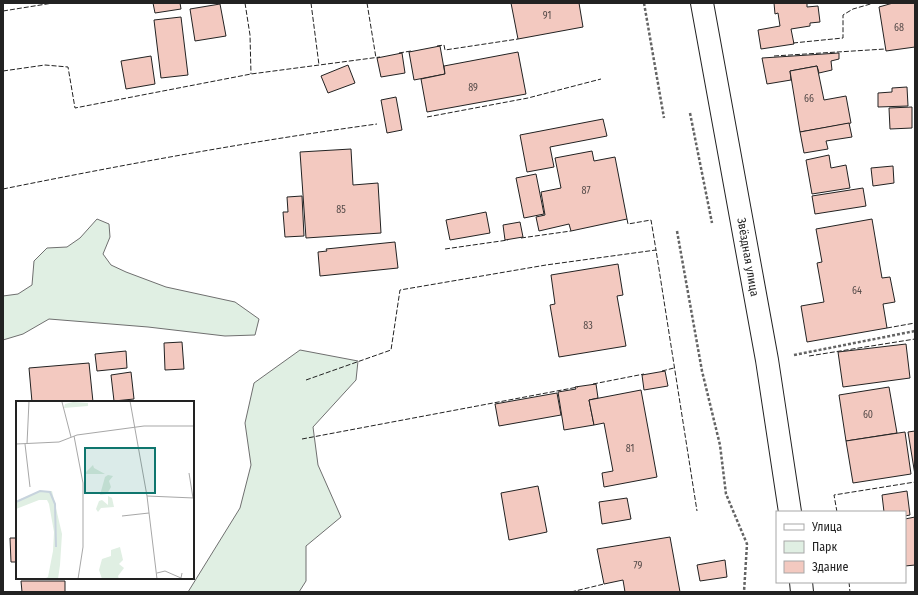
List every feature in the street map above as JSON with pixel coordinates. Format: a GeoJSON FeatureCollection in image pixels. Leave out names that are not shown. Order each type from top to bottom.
{"type":"FeatureCollection","features":[{"type":"Feature","properties":{"kind":"street","name":"Звёздная улица"},"geometry":{"type":"LineString","coordinates":[[702,3],[766,360],[790,511]]}},
{"type":"Feature","properties":{"kind":"path"},"geometry":{"type":"LineString","coordinates":[[644,3],[664,118]]}},
{"type":"Feature","properties":{"kind":"path"},"geometry":{"type":"LineString","coordinates":[[690,113],[712,223]]}},
{"type":"Feature","properties":{"kind":"path"},"geometry":{"type":"LineString","coordinates":[[677,231],[702,371],[720,445],[726,494],[747,544],[744,592]]}},
{"type":"Feature","properties":{"kind":"path"},"geometry":{"type":"LineString","coordinates":[[766,360],[915,331]]}},
{"type":"Feature","properties":{"kind":"green space"},"geometry":{"type":"Polygon","coordinates":[[[97,219],[109,224],[110,237],[103,254],[111,265],[166,287],[235,302],[259,319],[255,335],[225,336],[148,327],[49,319],[23,334],[3,340],[3,296],[18,294],[32,285],[34,261],[47,248],[67,247],[80,238],[97,219]]]}},
{"type":"Feature","properties":{"kind":"green space"},"geometry":{"type":"Polygon","coordinates":[[[300,350],[358,361],[356,380],[313,427],[318,465],[341,517],[306,546],[306,581],[299,592],[188,592],[240,508],[251,465],[245,423],[254,383],[300,350]]]}},
{"type":"Feature","properties":{"kind":"building"},"geometry":{"type":"Polygon","coordinates":[[[153,3],[180,3],[181,9],[155,13],[153,3]]]}},
{"type":"Feature","properties":{"kind":"building"},"geometry":{"type":"Polygon","coordinates":[[[511,3],[579,3],[583,27],[518,39],[511,3]]]}},
{"type":"Feature","properties":{"kind":"building"},"geometry":{"type":"Polygon","coordinates":[[[774,3],[807,3],[807,7],[818,6],[820,22],[810,23],[810,26],[791,29],[794,44],[761,49],[758,30],[780,26],[778,13],[775,14],[774,3]]]}},
{"type":"Feature","properties":{"kind":"building"},"geometry":{"type":"Polygon","coordinates":[[[893,3],[915,3],[915,47],[886,51],[879,7],[893,3]]]}},
{"type":"Feature","properties":{"kind":"building"},"geometry":{"type":"Polygon","coordinates":[[[220,4],[226,36],[195,41],[190,9],[220,4]]]}},
{"type":"Feature","properties":{"kind":"building"},"geometry":{"type":"Polygon","coordinates":[[[181,17],[188,75],[161,78],[154,20],[181,17]]]}},
{"type":"Feature","properties":{"kind":"building"},"geometry":{"type":"Polygon","coordinates":[[[440,46],[445,74],[414,80],[409,52],[440,46]]]}},
{"type":"Feature","properties":{"kind":"building"},"geometry":{"type":"Polygon","coordinates":[[[518,52],[526,94],[427,112],[421,79],[445,74],[444,66],[518,52]]]}},
{"type":"Feature","properties":{"kind":"building"},"geometry":{"type":"Polygon","coordinates":[[[402,53],[405,73],[381,77],[377,58],[402,53]]]}},
{"type":"Feature","properties":{"kind":"building"},"geometry":{"type":"Polygon","coordinates":[[[839,53],[839,59],[831,61],[832,70],[819,73],[817,66],[790,71],[791,80],[767,84],[762,58],[839,53]]]}},
{"type":"Feature","properties":{"kind":"building"},"geometry":{"type":"Polygon","coordinates":[[[151,56],[155,84],[126,89],[121,61],[151,56]]]}},
{"type":"Feature","properties":{"kind":"building"},"geometry":{"type":"Polygon","coordinates":[[[348,65],[355,83],[328,93],[321,76],[348,65]]]}},
{"type":"Feature","properties":{"kind":"building"},"geometry":{"type":"Polygon","coordinates":[[[817,66],[824,100],[846,96],[851,123],[800,132],[790,71],[817,66]]]}},
{"type":"Feature","properties":{"kind":"building"},"geometry":{"type":"Polygon","coordinates":[[[907,87],[908,106],[878,107],[878,93],[892,92],[892,88],[907,87]]]}},
{"type":"Feature","properties":{"kind":"building"},"geometry":{"type":"Polygon","coordinates":[[[396,97],[402,130],[387,133],[381,100],[396,97]]]}},
{"type":"Feature","properties":{"kind":"building"},"geometry":{"type":"Polygon","coordinates":[[[912,107],[912,128],[890,129],[889,108],[912,107]]]}},
{"type":"Feature","properties":{"kind":"building"},"geometry":{"type":"Polygon","coordinates":[[[603,119],[607,136],[550,147],[554,167],[527,172],[520,135],[603,119]]]}},
{"type":"Feature","properties":{"kind":"building"},"geometry":{"type":"Polygon","coordinates":[[[849,123],[852,137],[826,141],[828,149],[804,153],[800,132],[849,123]]]}},
{"type":"Feature","properties":{"kind":"building"},"geometry":{"type":"Polygon","coordinates":[[[351,149],[353,185],[378,183],[381,233],[306,238],[300,152],[351,149]]]}},
{"type":"Feature","properties":{"kind":"building"},"geometry":{"type":"Polygon","coordinates":[[[592,151],[594,161],[615,157],[627,219],[571,231],[569,224],[539,231],[536,217],[545,215],[541,192],[561,188],[555,158],[592,151]]]}},
{"type":"Feature","properties":{"kind":"building"},"geometry":{"type":"Polygon","coordinates":[[[829,155],[831,168],[846,165],[850,188],[812,194],[806,160],[829,155]]]}},
{"type":"Feature","properties":{"kind":"building"},"geometry":{"type":"Polygon","coordinates":[[[893,166],[894,183],[873,186],[871,168],[893,166]]]}},
{"type":"Feature","properties":{"kind":"building"},"geometry":{"type":"Polygon","coordinates":[[[536,174],[544,214],[524,218],[516,178],[536,174]]]}},
{"type":"Feature","properties":{"kind":"building"},"geometry":{"type":"Polygon","coordinates":[[[863,188],[866,206],[815,214],[812,196],[863,188]]]}},
{"type":"Feature","properties":{"kind":"building"},"geometry":{"type":"Polygon","coordinates":[[[302,196],[304,236],[285,237],[283,212],[288,212],[287,197],[302,196]]]}},
{"type":"Feature","properties":{"kind":"building"},"geometry":{"type":"Polygon","coordinates":[[[486,212],[490,233],[450,240],[446,220],[486,212]]]}},
{"type":"Feature","properties":{"kind":"building"},"geometry":{"type":"Polygon","coordinates":[[[872,219],[882,278],[890,277],[895,302],[883,304],[887,328],[807,342],[801,306],[824,302],[817,263],[822,262],[816,229],[872,219]]]}},
{"type":"Feature","properties":{"kind":"building"},"geometry":{"type":"Polygon","coordinates":[[[520,222],[523,237],[505,240],[503,225],[520,222]]]}},
{"type":"Feature","properties":{"kind":"building"},"geometry":{"type":"Polygon","coordinates":[[[395,242],[398,268],[320,276],[318,252],[327,251],[326,249],[395,242]]]}},
{"type":"Feature","properties":{"kind":"building"},"geometry":{"type":"Polygon","coordinates":[[[618,264],[623,295],[617,296],[626,346],[559,357],[550,305],[555,304],[551,275],[618,264]]]}},
{"type":"Feature","properties":{"kind":"building"},"geometry":{"type":"Polygon","coordinates":[[[182,342],[184,369],[165,370],[164,343],[182,342]]]}},
{"type":"Feature","properties":{"kind":"building"},"geometry":{"type":"Polygon","coordinates":[[[906,344],[910,378],[843,387],[838,352],[906,344]]]}},
{"type":"Feature","properties":{"kind":"building"},"geometry":{"type":"Polygon","coordinates":[[[126,351],[127,368],[97,371],[95,354],[126,351]]]}},
{"type":"Feature","properties":{"kind":"building"},"geometry":{"type":"Polygon","coordinates":[[[89,363],[93,401],[32,401],[29,368],[89,363]]]}},
{"type":"Feature","properties":{"kind":"building"},"geometry":{"type":"Polygon","coordinates":[[[665,371],[668,386],[644,390],[642,375],[665,371]]]}},
{"type":"Feature","properties":{"kind":"building"},"geometry":{"type":"Polygon","coordinates":[[[131,372],[134,399],[114,401],[111,375],[131,372]]]}},
{"type":"Feature","properties":{"kind":"building"},"geometry":{"type":"Polygon","coordinates":[[[596,384],[598,398],[589,400],[594,425],[564,430],[558,392],[576,389],[575,387],[596,384]]]}},
{"type":"Feature","properties":{"kind":"building"},"geometry":{"type":"Polygon","coordinates":[[[889,387],[897,433],[846,441],[839,395],[889,387]]]}},
{"type":"Feature","properties":{"kind":"building"},"geometry":{"type":"Polygon","coordinates":[[[641,390],[657,477],[604,487],[602,473],[613,471],[604,423],[594,425],[589,400],[641,390]]]}},
{"type":"Feature","properties":{"kind":"building"},"geometry":{"type":"Polygon","coordinates":[[[557,393],[561,415],[499,426],[495,404],[557,393]]]}},
{"type":"Feature","properties":{"kind":"building"},"geometry":{"type":"Polygon","coordinates":[[[915,431],[915,475],[908,432],[915,431]]]}},
{"type":"Feature","properties":{"kind":"building"},"geometry":{"type":"Polygon","coordinates":[[[905,432],[911,474],[853,483],[846,441],[905,432]]]}},
{"type":"Feature","properties":{"kind":"building"},"geometry":{"type":"Polygon","coordinates":[[[538,486],[547,532],[509,540],[501,493],[538,486]]]}},
{"type":"Feature","properties":{"kind":"building"},"geometry":{"type":"Polygon","coordinates":[[[907,491],[910,515],[906,516],[906,511],[884,511],[882,495],[907,491]]]}},
{"type":"Feature","properties":{"kind":"building"},"geometry":{"type":"Polygon","coordinates":[[[627,498],[631,519],[602,524],[599,502],[627,498]]]}},
{"type":"Feature","properties":{"kind":"building"},"geometry":{"type":"Polygon","coordinates":[[[915,517],[915,565],[906,566],[906,519],[915,517]]]}},
{"type":"Feature","properties":{"kind":"building"},"geometry":{"type":"Polygon","coordinates":[[[670,537],[680,592],[625,592],[623,580],[604,584],[597,549],[670,537]]]}},
{"type":"Feature","properties":{"kind":"building"},"geometry":{"type":"Polygon","coordinates":[[[10,538],[16,538],[16,562],[11,562],[10,538]]]}},
{"type":"Feature","properties":{"kind":"building"},"geometry":{"type":"Polygon","coordinates":[[[725,560],[727,577],[700,581],[697,565],[725,560]]]}},
{"type":"Feature","properties":{"kind":"building"},"geometry":{"type":"Polygon","coordinates":[[[21,581],[65,581],[65,592],[22,592],[21,581]]]}},
{"type":"Feature","properties":{"kind":"fence"},"geometry":{"type":"LineString","coordinates":[[3,11],[53,3]]}},
{"type":"Feature","properties":{"kind":"fence"},"geometry":{"type":"LineString","coordinates":[[245,3],[250,35],[251,74]]}},
{"type":"Feature","properties":{"kind":"fence"},"geometry":{"type":"LineString","coordinates":[[311,3],[319,65]]}},
{"type":"Feature","properties":{"kind":"fence"},"geometry":{"type":"LineString","coordinates":[[367,3],[376,58]]}},
{"type":"Feature","properties":{"kind":"fence"},"geometry":{"type":"LineString","coordinates":[[793,43],[843,38],[843,15],[853,9],[874,3]]}},
{"type":"Feature","properties":{"kind":"fence"},"geometry":{"type":"LineString","coordinates":[[437,46],[444,45],[445,50],[518,39]]}},
{"type":"Feature","properties":{"kind":"fence"},"geometry":{"type":"LineString","coordinates":[[774,56],[885,49]]}},
{"type":"Feature","properties":{"kind":"fence"},"geometry":{"type":"LineString","coordinates":[[399,53],[411,51]]}},
{"type":"Feature","properties":{"kind":"fence"},"geometry":{"type":"LineString","coordinates":[[3,71],[45,65],[68,67],[75,108],[251,74],[380,57]]}},
{"type":"Feature","properties":{"kind":"fence"},"geometry":{"type":"LineString","coordinates":[[427,117],[528,98],[601,79]]}},
{"type":"Feature","properties":{"kind":"fence"},"geometry":{"type":"LineString","coordinates":[[3,189],[190,154],[377,124]]}},
{"type":"Feature","properties":{"kind":"fence"},"geometry":{"type":"LineString","coordinates":[[627,219],[628,224],[651,220],[656,250]]}},
{"type":"Feature","properties":{"kind":"fence"},"geometry":{"type":"LineString","coordinates":[[521,238],[571,231]]}},
{"type":"Feature","properties":{"kind":"fence"},"geometry":{"type":"LineString","coordinates":[[445,249],[508,240]]}},
{"type":"Feature","properties":{"kind":"fence"},"geometry":{"type":"LineString","coordinates":[[306,380],[391,350],[400,290],[546,265],[656,250],[697,511]]}},
{"type":"Feature","properties":{"kind":"fence"},"geometry":{"type":"LineString","coordinates":[[887,328],[915,323]]}},
{"type":"Feature","properties":{"kind":"fence"},"geometry":{"type":"LineString","coordinates":[[809,356],[915,339]]}},
{"type":"Feature","properties":{"kind":"fence"},"geometry":{"type":"LineString","coordinates":[[662,371],[674,368]]}},
{"type":"Feature","properties":{"kind":"fence"},"geometry":{"type":"LineString","coordinates":[[593,384],[644,374]]}},
{"type":"Feature","properties":{"kind":"fence"},"geometry":{"type":"LineString","coordinates":[[302,439],[578,387]]}},
{"type":"Feature","properties":{"kind":"fence"},"geometry":{"type":"LineString","coordinates":[[837,511],[834,495],[915,482]]}},
{"type":"Feature","properties":{"kind":"fence"},"geometry":{"type":"LineString","coordinates":[[849,583],[850,592]]}},
{"type":"Feature","properties":{"kind":"fence"},"geometry":{"type":"LineString","coordinates":[[571,592],[604,584]]}}]}
